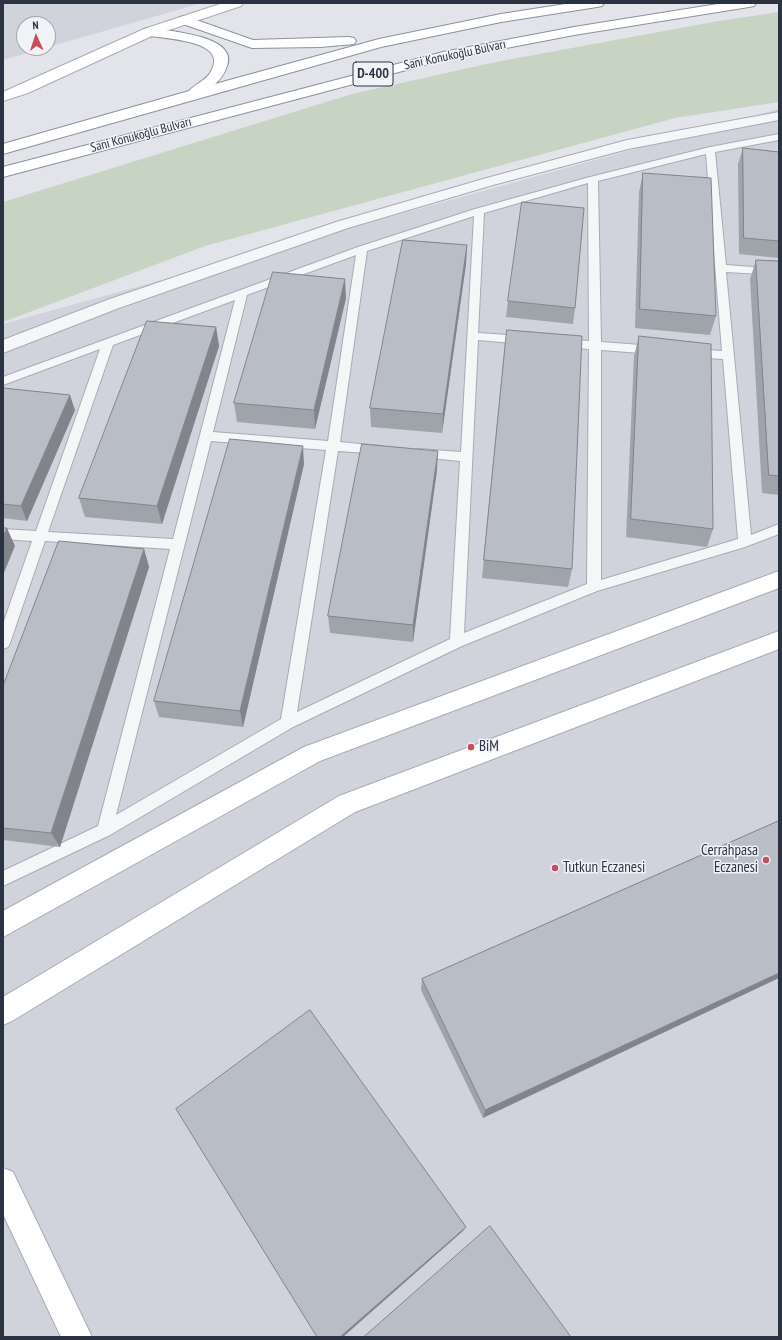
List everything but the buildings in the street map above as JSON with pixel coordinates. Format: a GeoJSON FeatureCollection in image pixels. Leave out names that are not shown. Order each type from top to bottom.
{"type":"FeatureCollection","features":[{"type":"Feature","properties":{"kind":"main road"},"geometry":{"type":"LineString","coordinates":[[3,97],[24,90],[149,32],[236,3]]}},
{"type":"Feature","properties":{"kind":"main road","name":"Sani Konukoğlu Bulvarı"},"geometry":{"type":"LineString","coordinates":[[3,150],[193,94],[379,43],[501,18],[597,3]]}},
{"type":"Feature","properties":{"kind":"main road","name":"Sani Konukoğlu Bulvarı"},"geometry":{"type":"LineString","coordinates":[[3,172],[149,132],[443,56],[574,31],[749,3]]}},
{"type":"Feature","properties":{"kind":"main road"},"geometry":{"type":"LineString","coordinates":[[185,20],[252,44],[320,43],[410,36]]}},
{"type":"Feature","properties":{"kind":"main road"},"geometry":{"type":"LineString","coordinates":[[149,32],[195,40],[217,48],[222,56],[221,65],[216,75],[193,94]]}},
{"type":"Feature","properties":{"kind":"main road"},"geometry":{"type":"LineString","coordinates":[[3,140],[158,104]]}},
{"type":"Feature","properties":{"kind":"main road"},"geometry":{"type":"LineString","coordinates":[[3,183],[149,132]]}},
{"type":"Feature","properties":{"kind":"main road"},"geometry":{"type":"LineString","coordinates":[[3,925],[312,754],[779,579]]}},
{"type":"Feature","properties":{"kind":"main road"},"geometry":{"type":"LineString","coordinates":[[3,1012],[347,804],[779,640]]}},
{"type":"Feature","properties":{"kind":"main road"},"geometry":{"type":"LineString","coordinates":[[3,1182],[77,1337]]}},
{"type":"Feature","properties":{"kind":"street"},"geometry":{"type":"LineString","coordinates":[[3,347],[113,304],[342,225],[488,182],[627,145],[779,116]]}},
{"type":"Feature","properties":{"kind":"lane"},"geometry":{"type":"LineString","coordinates":[[3,381],[362,249],[479,211],[593,179],[710,150],[779,137]]}},
{"type":"Feature","properties":{"kind":"lane"},"geometry":{"type":"LineString","coordinates":[[710,150],[745,542]]}},
{"type":"Feature","properties":{"kind":"lane"},"geometry":{"type":"LineString","coordinates":[[593,179],[595,346],[594,587]]}},
{"type":"Feature","properties":{"kind":"lane"},"geometry":{"type":"LineString","coordinates":[[457,642],[479,211]]}},
{"type":"Feature","properties":{"kind":"lane"},"geometry":{"type":"LineString","coordinates":[[288,723],[333,446],[362,249]]}},
{"type":"Feature","properties":{"kind":"lane"},"geometry":{"type":"LineString","coordinates":[[720,268],[779,272]]}},
{"type":"Feature","properties":{"kind":"lane"},"geometry":{"type":"LineString","coordinates":[[105,830],[242,294]]}},
{"type":"Feature","properties":{"kind":"lane"},"geometry":{"type":"LineString","coordinates":[[473,336],[534,341]]}},
{"type":"Feature","properties":{"kind":"lane"},"geometry":{"type":"LineString","coordinates":[[549,342],[666,351]]}},
{"type":"Feature","properties":{"kind":"lane"},"geometry":{"type":"LineString","coordinates":[[3,644],[42,536],[108,343]]}},
{"type":"Feature","properties":{"kind":"lane"},"geometry":{"type":"LineString","coordinates":[[681,352],[728,355]]}},
{"type":"Feature","properties":{"kind":"lane"},"geometry":{"type":"LineString","coordinates":[[206,436],[467,457]]}},
{"type":"Feature","properties":{"kind":"lane"},"geometry":{"type":"LineString","coordinates":[[3,879],[105,830],[288,723],[457,642],[594,587],[745,542],[779,529]]}},
{"type":"Feature","properties":{"kind":"lane"},"geometry":{"type":"LineString","coordinates":[[3,534],[178,544]]}},
{"type":"Feature","properties":{"kind":"shaded area"},"geometry":{"type":"Polygon","coordinates":[[[3,3],[202,3],[56,45],[56,16],[16,16],[17,56],[3,60],[3,3]]]}},
{"type":"Feature","properties":{"kind":"shaded area"},"geometry":{"type":"Polygon","coordinates":[[[779,109],[779,1337],[3,1337],[3,324],[779,109]]]}},
{"type":"Feature","properties":{"kind":"green space"},"geometry":{"type":"Polygon","coordinates":[[[779,12],[779,102],[675,118],[205,246],[3,322],[3,202],[352,94],[496,62],[713,22],[779,12]]]}},
{"type":"Feature","properties":{"kind":"place","name":"BiM"},"geometry":{"type":"Point","coordinates":[471,747]}},
{"type":"Feature","properties":{"kind":"place","name":"Cerrahpasa Eczanesi"},"geometry":{"type":"Point","coordinates":[766,860]}},
{"type":"Feature","properties":{"kind":"place","name":"Tutkun Eczanesi"},"geometry":{"type":"Point","coordinates":[555,868]}}]}
